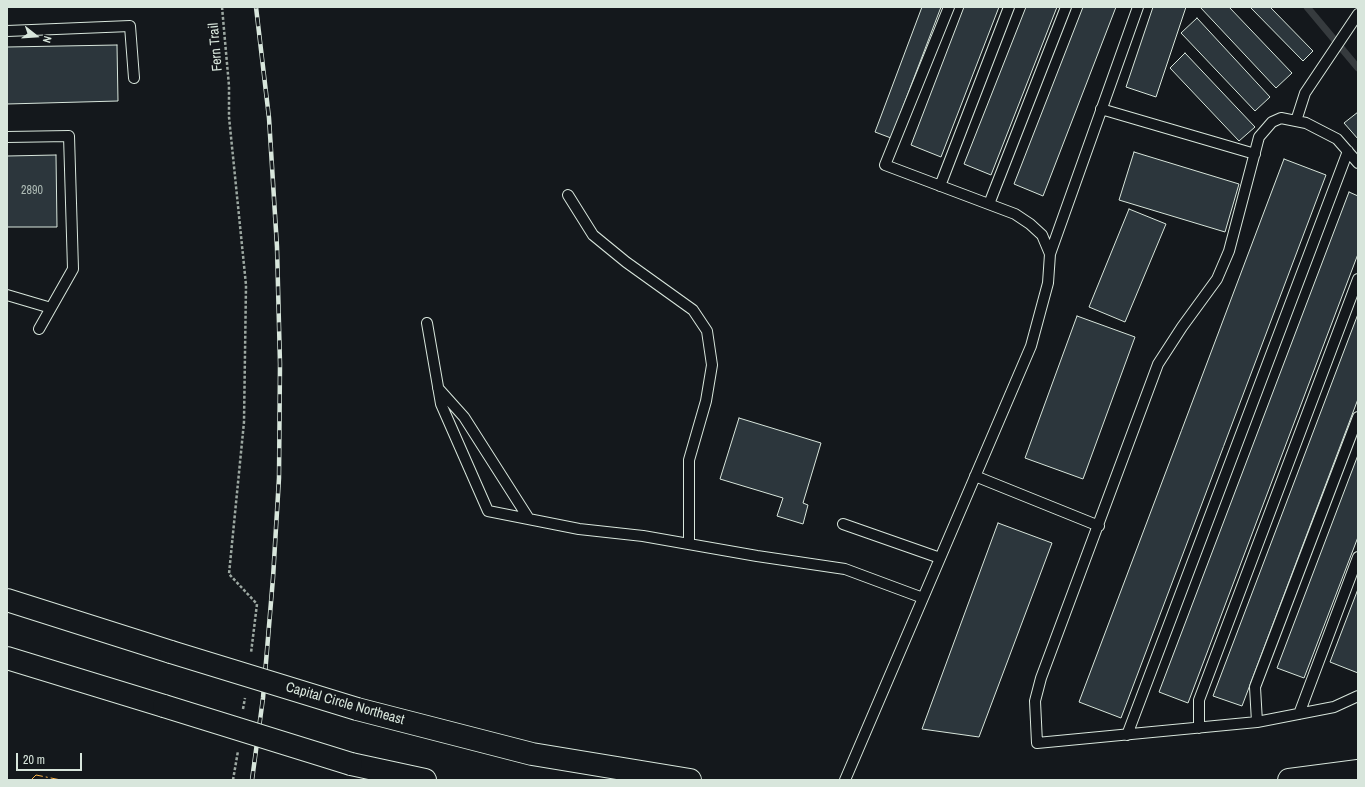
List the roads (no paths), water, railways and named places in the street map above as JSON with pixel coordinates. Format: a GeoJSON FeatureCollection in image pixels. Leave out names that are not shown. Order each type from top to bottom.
{"type":"FeatureCollection","features":[{"type":"Feature","properties":{"kind":"main road","name":"Capital Circle Northeast"},"geometry":{"type":"LineString","coordinates":[[7,600],[357,709],[532,754],[690,780]]}},
{"type":"Feature","properties":{"kind":"main road"},"geometry":{"type":"LineString","coordinates":[[7,658],[351,764],[425,780]]}},
{"type":"Feature","properties":{"kind":"main road"},"geometry":{"type":"LineString","coordinates":[[1289,780],[1358,771]]}},
{"type":"Feature","properties":{"kind":"lane"},"geometry":{"type":"LineString","coordinates":[[949,7],[885,165],[1015,214],[1030,224],[1042,235],[1050,254]]}},
{"type":"Feature","properties":{"kind":"lane"},"geometry":{"type":"LineString","coordinates":[[940,186],[1008,7]]}},
{"type":"Feature","properties":{"kind":"lane"},"geometry":{"type":"LineString","coordinates":[[989,204],[1066,7]]}},
{"type":"Feature","properties":{"kind":"lane"},"geometry":{"type":"LineString","coordinates":[[845,780],[1031,346],[1048,283],[1050,254],[1138,7]]}},
{"type":"Feature","properties":{"kind":"lane"},"geometry":{"type":"LineString","coordinates":[[1296,121],[1305,93],[1358,14]]}},
{"type":"Feature","properties":{"kind":"lane"},"geometry":{"type":"LineString","coordinates":[[7,31],[130,26],[134,78]]}},
{"type":"Feature","properties":{"kind":"lane"},"geometry":{"type":"LineString","coordinates":[[1101,109],[1255,154]]}},
{"type":"Feature","properties":{"kind":"lane"},"geometry":{"type":"LineString","coordinates":[[1357,695],[1334,708],[1257,722],[1037,743],[1035,701],[1041,678],[1099,526],[1158,364],[1217,278],[1226,258],[1259,137],[1272,122],[1281,118],[1306,123],[1337,139],[1358,164]]}},
{"type":"Feature","properties":{"kind":"lane"},"geometry":{"type":"LineString","coordinates":[[7,137],[69,136],[73,269],[39,329]]}},
{"type":"Feature","properties":{"kind":"lane"},"geometry":{"type":"LineString","coordinates":[[1127,735],[1348,151]]}},
{"type":"Feature","properties":{"kind":"lane"},"geometry":{"type":"LineString","coordinates":[[568,195],[593,234],[626,262],[693,310],[707,331],[712,365],[706,401],[690,460],[689,544]]}},
{"type":"Feature","properties":{"kind":"lane"},"geometry":{"type":"LineString","coordinates":[[1199,728],[1199,700],[1358,279]]}},
{"type":"Feature","properties":{"kind":"lane"},"geometry":{"type":"LineString","coordinates":[[7,295],[51,308]]}},
{"type":"Feature","properties":{"kind":"lane"},"geometry":{"type":"LineString","coordinates":[[427,323],[441,404],[488,511],[579,529],[643,536],[845,569],[923,598]]}},
{"type":"Feature","properties":{"kind":"lane"},"geometry":{"type":"LineString","coordinates":[[438,388],[464,417],[529,519]]}},
{"type":"Feature","properties":{"kind":"lane"},"geometry":{"type":"LineString","coordinates":[[1257,722],[1255,687],[1358,417]]}},
{"type":"Feature","properties":{"kind":"lane"},"geometry":{"type":"LineString","coordinates":[[975,476],[1099,526]]}},
{"type":"Feature","properties":{"kind":"lane"},"geometry":{"type":"LineString","coordinates":[[843,524],[940,558]]}},
{"type":"Feature","properties":{"kind":"lane"},"geometry":{"type":"LineString","coordinates":[[1299,714],[1358,557]]}},
{"type":"Feature","properties":{"kind":"waterway"},"geometry":{"type":"LineString","coordinates":[[1307,7],[1358,68]]}},
{"type":"Feature","properties":{"kind":"railway"},"geometry":{"type":"LineString","coordinates":[[252,780],[263,698],[273,578],[279,478],[280,364],[277,247],[269,118],[256,7]]}}]}
